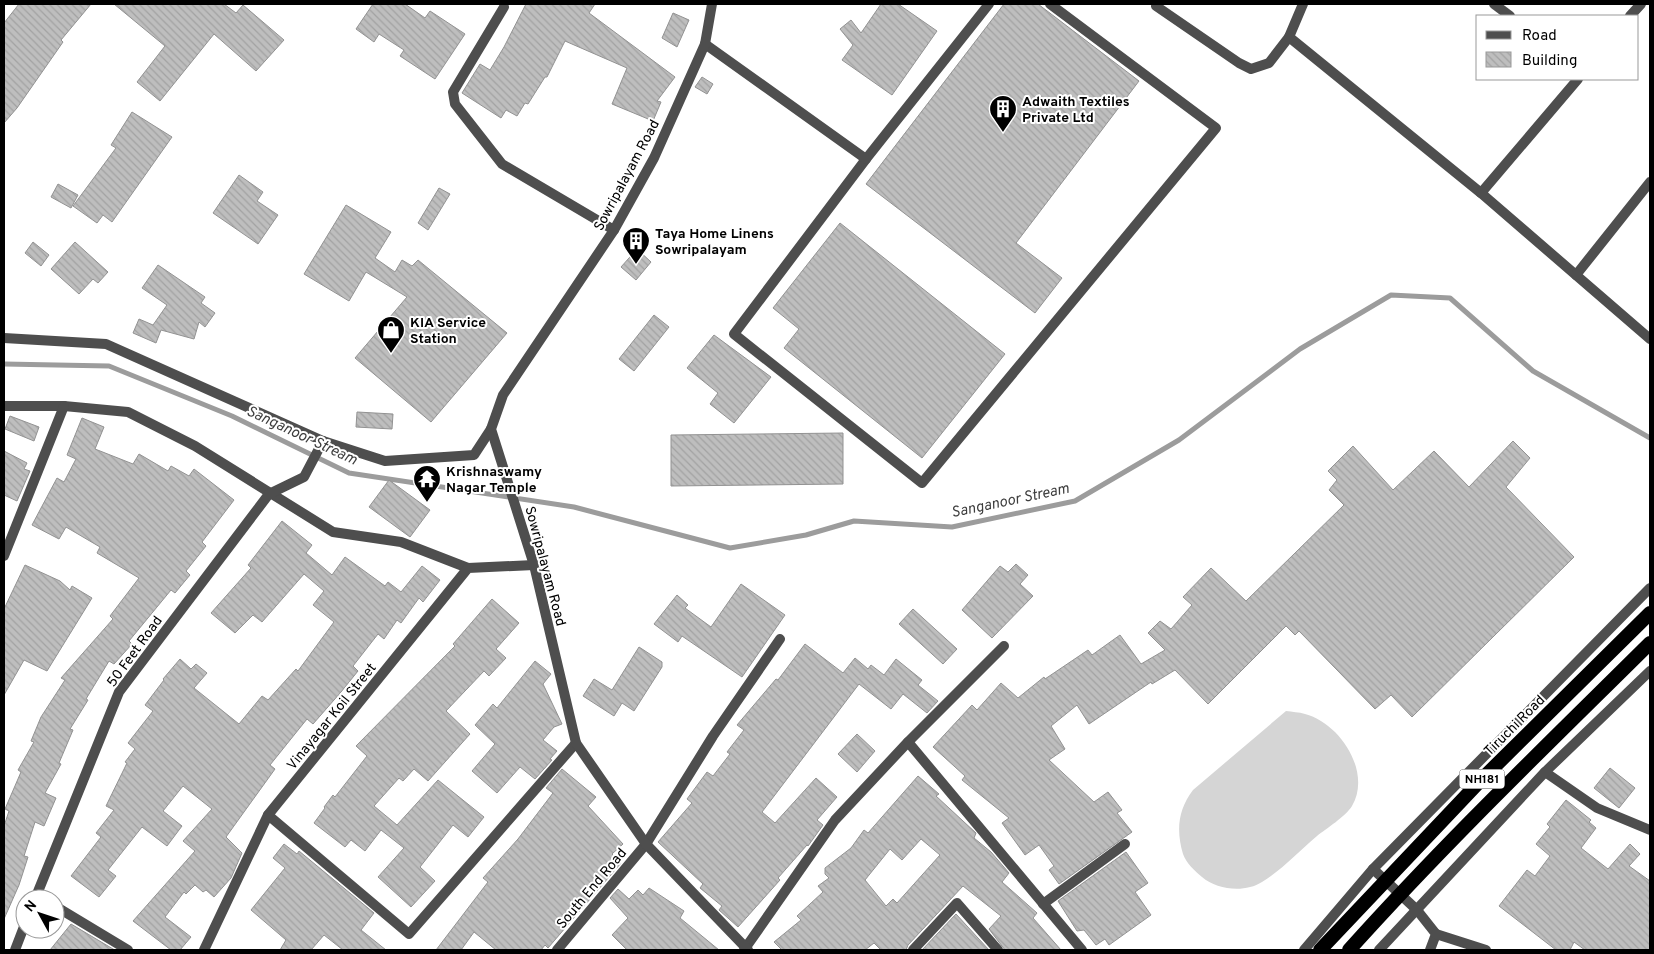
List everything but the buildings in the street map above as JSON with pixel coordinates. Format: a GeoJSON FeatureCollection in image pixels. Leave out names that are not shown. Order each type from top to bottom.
{"type":"FeatureCollection","features":[{"type":"Feature","properties":{"kind":"highway","name":"Tiruchi Road"},"geometry":{"type":"LineString","coordinates":[[1320,950],[1481,780],[1650,613]]}},
{"type":"Feature","properties":{"kind":"highway","name":"NH181"},"geometry":{"type":"LineString","coordinates":[[1349,950],[1485,807],[1650,642]]}},
{"type":"Feature","properties":{"kind":"street","name":"Sowripalayam Road"},"geometry":{"type":"LineString","coordinates":[[712,4],[704,44],[654,158],[614,230],[503,395],[491,428],[534,565],[576,744],[646,844],[746,949]]}},
{"type":"Feature","properties":{"kind":"street"},"geometry":{"type":"LineString","coordinates":[[989,4],[866,158],[734,334],[922,483],[1216,128],[1050,4]]}},
{"type":"Feature","properties":{"kind":"street"},"geometry":{"type":"LineString","coordinates":[[1156,6],[1239,63],[1251,69],[1269,63],[1289,37],[1303,4]]}},
{"type":"Feature","properties":{"kind":"street"},"geometry":{"type":"LineString","coordinates":[[1494,4],[1509,15]]}},
{"type":"Feature","properties":{"kind":"street"},"geometry":{"type":"LineString","coordinates":[[1631,15],[1641,4]]}},
{"type":"Feature","properties":{"kind":"street"},"geometry":{"type":"LineString","coordinates":[[504,7],[453,92],[455,104],[502,164],[614,230]]}},
{"type":"Feature","properties":{"kind":"street"},"geometry":{"type":"LineString","coordinates":[[1289,37],[1481,193],[1650,339]]}},
{"type":"Feature","properties":{"kind":"street"},"geometry":{"type":"LineString","coordinates":[[704,44],[866,158]]}},
{"type":"Feature","properties":{"kind":"street"},"geometry":{"type":"LineString","coordinates":[[1481,193],[1577,80]]}},
{"type":"Feature","properties":{"kind":"street"},"geometry":{"type":"LineString","coordinates":[[1576,275],[1650,182]]}},
{"type":"Feature","properties":{"kind":"street"},"geometry":{"type":"LineString","coordinates":[[4,338],[106,344],[323,441],[385,460],[474,455],[491,428]]}},
{"type":"Feature","properties":{"kind":"street"},"geometry":{"type":"LineString","coordinates":[[4,406],[64,406],[128,412],[195,446],[269,494],[333,532],[401,542],[468,568],[534,565]]}},
{"type":"Feature","properties":{"kind":"street"},"geometry":{"type":"LineString","coordinates":[[4,556],[64,406]]}},
{"type":"Feature","properties":{"kind":"street"},"geometry":{"type":"LineString","coordinates":[[269,494],[304,477],[323,441]]}},
{"type":"Feature","properties":{"kind":"street","name":"50 Feet Road"},"geometry":{"type":"LineString","coordinates":[[42,889],[119,692],[269,494]]}},
{"type":"Feature","properties":{"kind":"street","name":"Vinayagar Koil Street"},"geometry":{"type":"LineString","coordinates":[[204,950],[268,815],[468,568]]}},
{"type":"Feature","properties":{"kind":"street"},"geometry":{"type":"LineString","coordinates":[[1304,950],[1373,869],[1650,588]]}},
{"type":"Feature","properties":{"kind":"street","name":"South End Road"},"geometry":{"type":"LineString","coordinates":[[557,950],[646,844],[713,736],[780,638]]}},
{"type":"Feature","properties":{"kind":"street"},"geometry":{"type":"LineString","coordinates":[[746,949],[835,820],[908,742],[1004,646]]}},
{"type":"Feature","properties":{"kind":"street"},"geometry":{"type":"LineString","coordinates":[[1379,950],[1546,772],[1650,671]]}},
{"type":"Feature","properties":{"kind":"street"},"geometry":{"type":"LineString","coordinates":[[908,742],[1082,950]]}},
{"type":"Feature","properties":{"kind":"street"},"geometry":{"type":"LineString","coordinates":[[268,815],[410,934],[576,744]]}},
{"type":"Feature","properties":{"kind":"street"},"geometry":{"type":"LineString","coordinates":[[1546,772],[1597,808],[1650,830]]}},
{"type":"Feature","properties":{"kind":"street"},"geometry":{"type":"LineString","coordinates":[[1043,904],[1126,844]]}},
{"type":"Feature","properties":{"kind":"street"},"geometry":{"type":"LineString","coordinates":[[1373,869],[1417,910],[1436,934],[1486,950]]}},
{"type":"Feature","properties":{"kind":"street"},"geometry":{"type":"LineString","coordinates":[[913,950],[958,903],[998,950]]}},
{"type":"Feature","properties":{"kind":"street"},"geometry":{"type":"LineString","coordinates":[[65,912],[128,950]]}},
{"type":"Feature","properties":{"kind":"street"},"geometry":{"type":"LineString","coordinates":[[1430,950],[1436,934]]}},
{"type":"Feature","properties":{"kind":"shaded area"},"geometry":{"type":"Polygon","coordinates":[[[1286,711],[1303,713],[1318,719],[1341,738],[1355,764],[1358,779],[1357,793],[1352,806],[1341,818],[1262,882],[1240,889],[1215,885],[1196,872],[1184,857],[1179,828],[1184,805],[1193,790],[1286,711]]]}},
{"type":"Feature","properties":{"kind":"waterway","name":"Sanganoor Stream"},"geometry":{"type":"LineString","coordinates":[[4,364],[109,366],[232,416],[349,473],[574,507],[730,548],[806,535],[854,521],[952,527],[1075,501],[1179,440],[1300,349],[1391,295],[1450,298],[1533,371],[1650,438]]}},
{"type":"Feature","properties":{"kind":"place","name":"Adwaith Textiles Private Ltd"},"geometry":{"type":"Point","coordinates":[1003,133]}},
{"type":"Feature","properties":{"kind":"place","name":"Taya Home Linens Sowripalayam"},"geometry":{"type":"Point","coordinates":[636,265]}},
{"type":"Feature","properties":{"kind":"place","name":"KIA Service Station"},"geometry":{"type":"Point","coordinates":[391,354]}},
{"type":"Feature","properties":{"kind":"place","name":"Krishnaswamy Nagar Temple"},"geometry":{"type":"Point","coordinates":[427,503]}}]}
